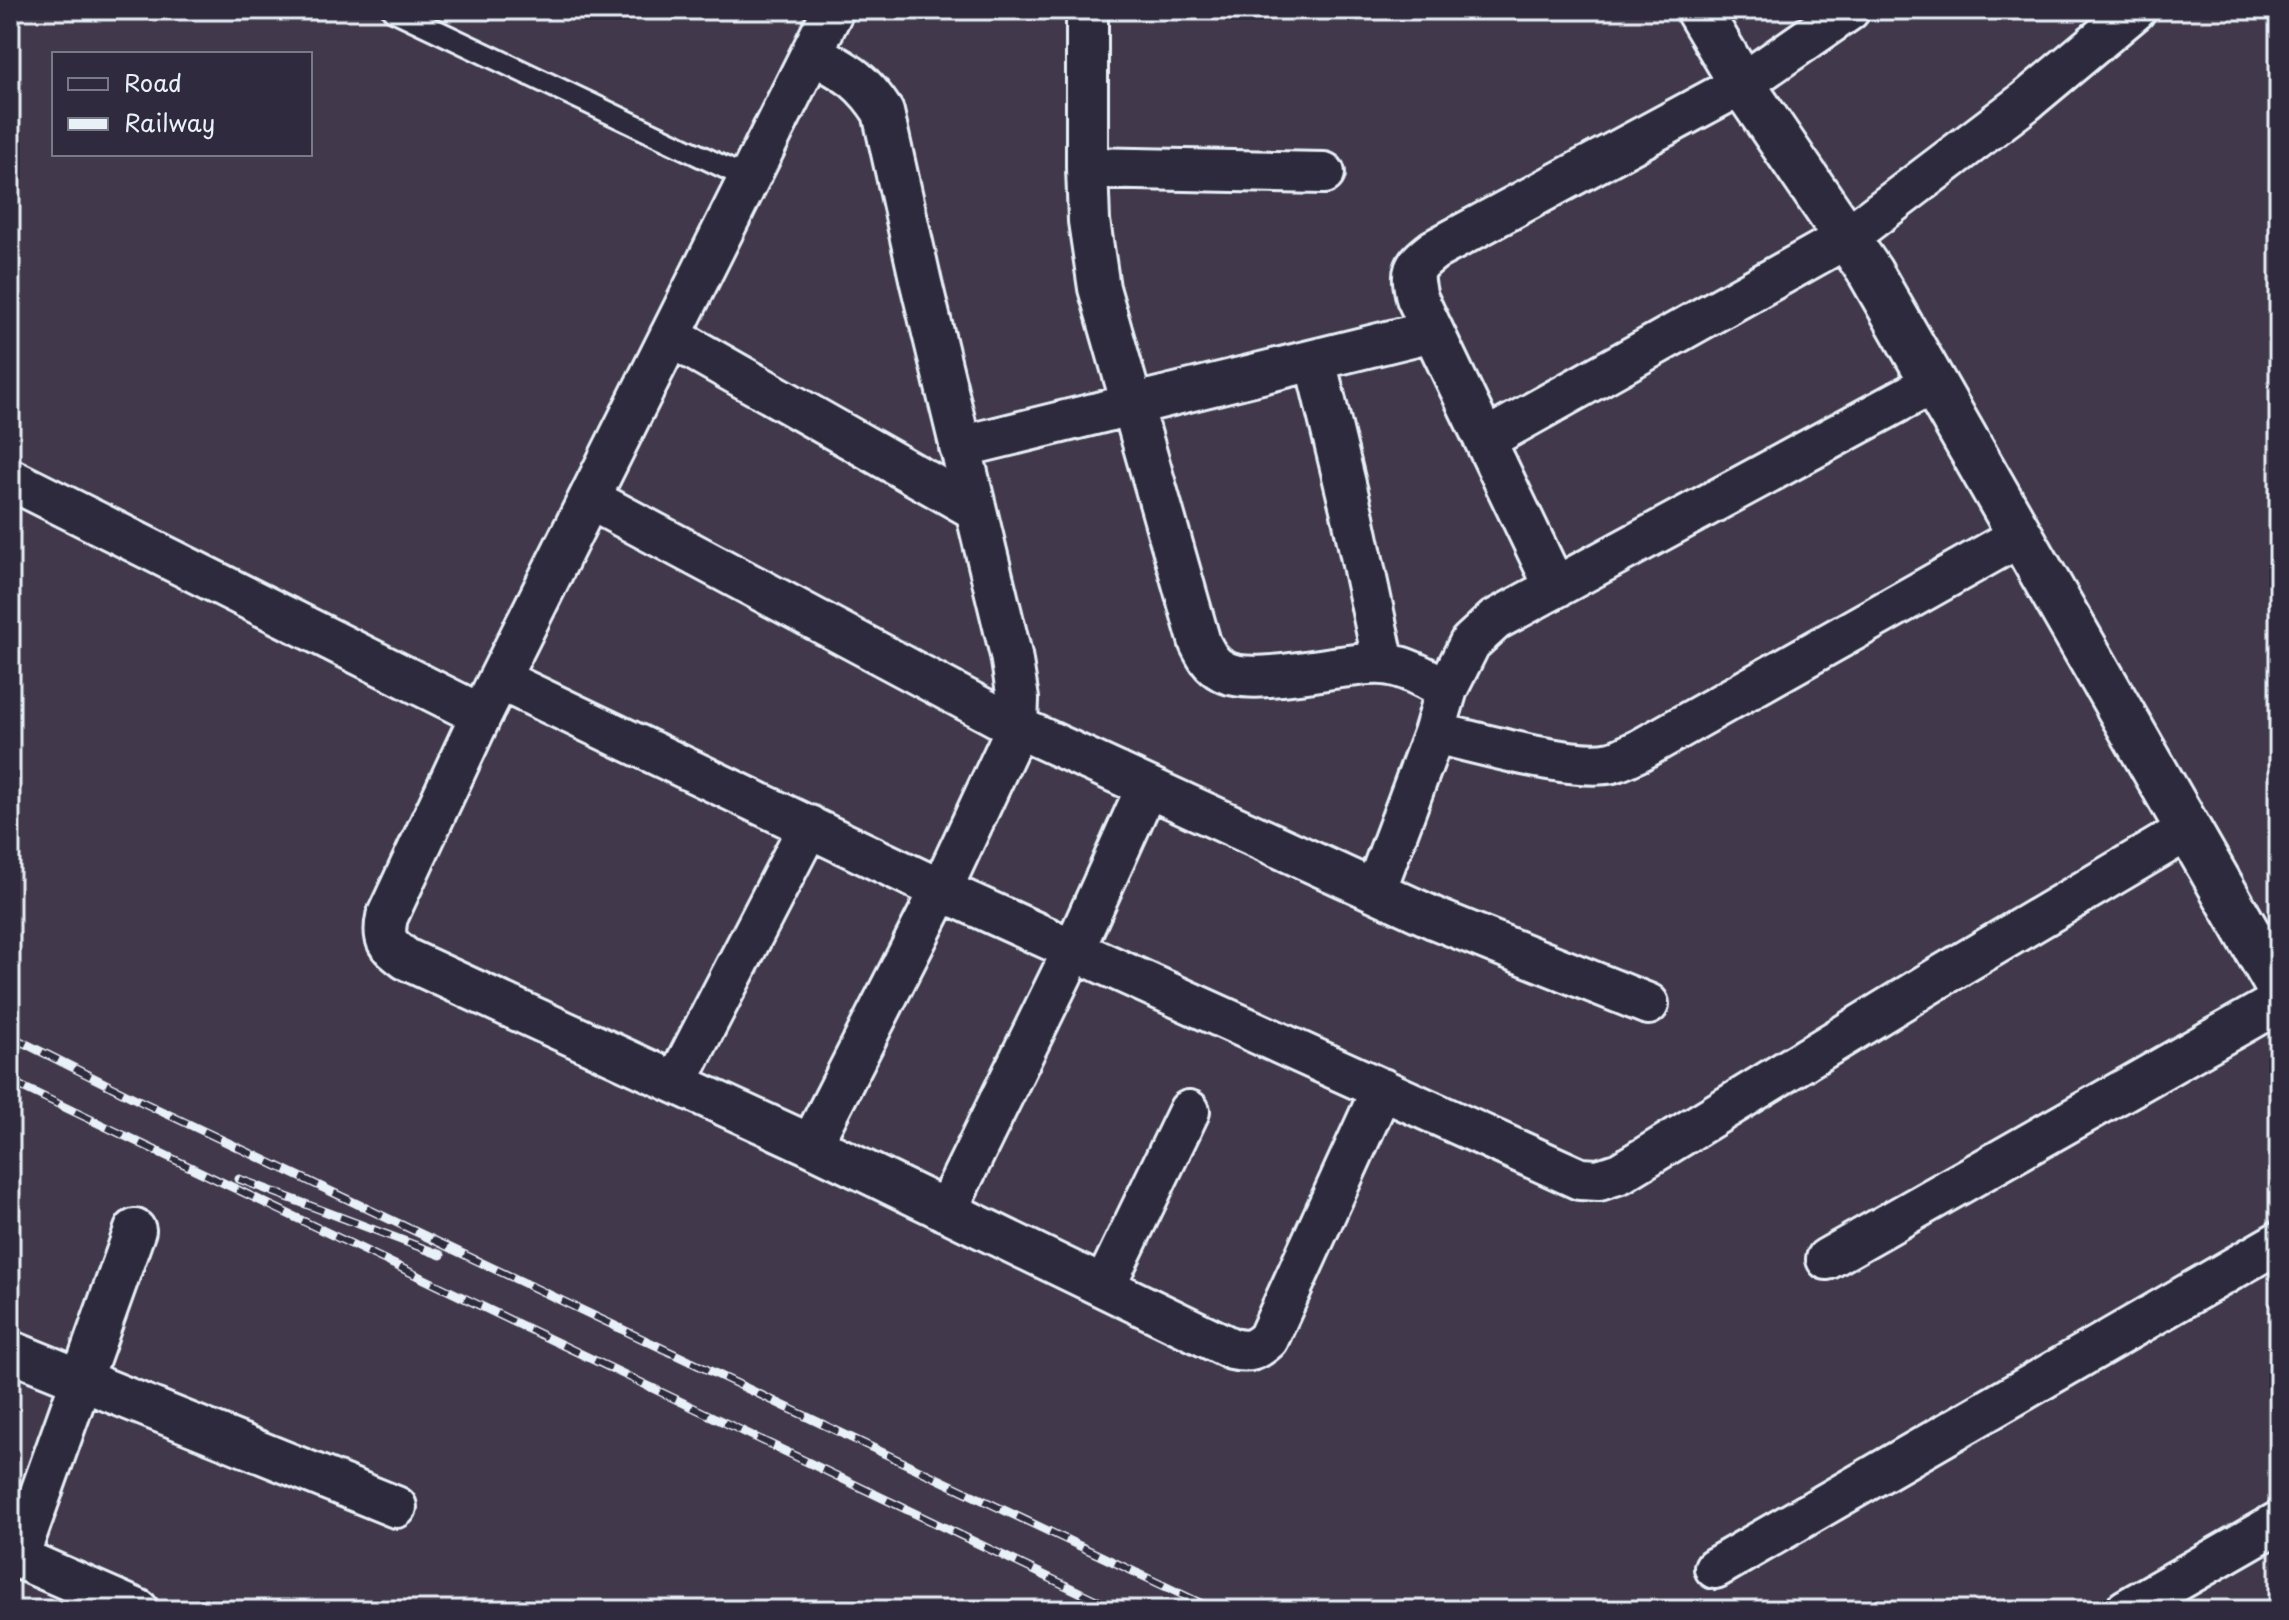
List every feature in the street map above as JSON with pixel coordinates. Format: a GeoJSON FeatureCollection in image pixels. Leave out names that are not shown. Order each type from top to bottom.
{"type":"FeatureCollection","features":[{"type":"Feature","properties":{"kind":"street"},"geometry":{"type":"LineString","coordinates":[[833,10],[481,715],[387,917],[384,933],[391,947],[406,959],[811,1145],[1232,1349],[1245,1352],[1257,1349],[1268,1339],[1382,1089]]}},
{"type":"Feature","properties":{"kind":"street"},"geometry":{"type":"LineString","coordinates":[[1087,10],[1089,221],[1099,288],[1200,643],[1210,662],[1225,673],[1250,677],[1384,664],[1409,671],[1447,689]]}},
{"type":"Feature","properties":{"kind":"street"},"geometry":{"type":"LineString","coordinates":[[1698,10],[1742,84],[1870,272],[2279,988]]}},
{"type":"Feature","properties":{"kind":"street"},"geometry":{"type":"LineString","coordinates":[[1555,587],[1432,331],[1415,288],[1413,277],[1417,263],[1434,250],[1742,84],[1849,10]]}},
{"type":"Feature","properties":{"kind":"street"},"geometry":{"type":"LineString","coordinates":[[1485,440],[1846,238],[2025,102],[2135,10]]}},
{"type":"Feature","properties":{"kind":"street"},"geometry":{"type":"LineString","coordinates":[[811,1145],[941,890],[1017,727],[1018,699],[1011,655],[883,112],[869,90],[856,78],[812,53]]}},
{"type":"Feature","properties":{"kind":"street"},"geometry":{"type":"LineString","coordinates":[[1087,168],[1324,173]]}},
{"type":"Feature","properties":{"kind":"street"},"geometry":{"type":"LineString","coordinates":[[960,447],[1432,331]]}},
{"type":"Feature","properties":{"kind":"street"},"geometry":{"type":"LineString","coordinates":[[670,336],[975,509]]}},
{"type":"Feature","properties":{"kind":"street"},"geometry":{"type":"LineString","coordinates":[[1315,360],[1384,664]]}},
{"type":"Feature","properties":{"kind":"street"},"geometry":{"type":"LineString","coordinates":[[1375,891],[1434,733],[1447,689],[1470,643],[1495,620],[1933,383]]}},
{"type":"Feature","properties":{"kind":"street"},"geometry":{"type":"LineString","coordinates":[[10,479],[481,715]]}},
{"type":"Feature","properties":{"kind":"street"},"geometry":{"type":"LineString","coordinates":[[590,499],[1017,727],[1450,924],[1648,1004]]}},
{"type":"Feature","properties":{"kind":"street"},"geometry":{"type":"LineString","coordinates":[[1434,733],[1555,759],[1612,762],[1640,750],[2020,536]]}},
{"type":"Feature","properties":{"kind":"street"},"geometry":{"type":"LineString","coordinates":[[499,679],[941,890],[1580,1179],[1599,1180],[1620,1173],[1938,978],[2188,830]]}},
{"type":"Feature","properties":{"kind":"street"},"geometry":{"type":"LineString","coordinates":[[946,1211],[1074,949],[1147,787]]}},
{"type":"Feature","properties":{"kind":"street"},"geometry":{"type":"LineString","coordinates":[[676,1083],[809,826]]}},
{"type":"Feature","properties":{"kind":"street"},"geometry":{"type":"LineString","coordinates":[[1827,1259],[2279,1002]]}},
{"type":"Feature","properties":{"kind":"street"},"geometry":{"type":"LineString","coordinates":[[1104,1287],[1189,1111]]}},
{"type":"Feature","properties":{"kind":"street"},"geometry":{"type":"LineString","coordinates":[[135,1230],[14,1555],[138,1610]]}},
{"type":"Feature","properties":{"kind":"street"},"geometry":{"type":"LineString","coordinates":[[1715,1568],[2279,1242]]}},
{"type":"Feature","properties":{"kind":"street"},"geometry":{"type":"LineString","coordinates":[[10,1351],[396,1507]]}},
{"type":"Feature","properties":{"kind":"street"},"geometry":{"type":"LineString","coordinates":[[2126,1610],[2279,1522]]}},
{"type":"Feature","properties":{"kind":"lane"},"geometry":{"type":"LineString","coordinates":[[393,10],[749,179]]}},
{"type":"Feature","properties":{"kind":"railway"},"geometry":{"type":"LineString","coordinates":[[10,1036],[142,1102],[1215,1610]]}},
{"type":"Feature","properties":{"kind":"railway"},"geometry":{"type":"LineString","coordinates":[[10,1081],[1117,1610]]}},
{"type":"Feature","properties":{"kind":"railway"},"geometry":{"type":"LineString","coordinates":[[239,1179],[441,1255]]}}]}
